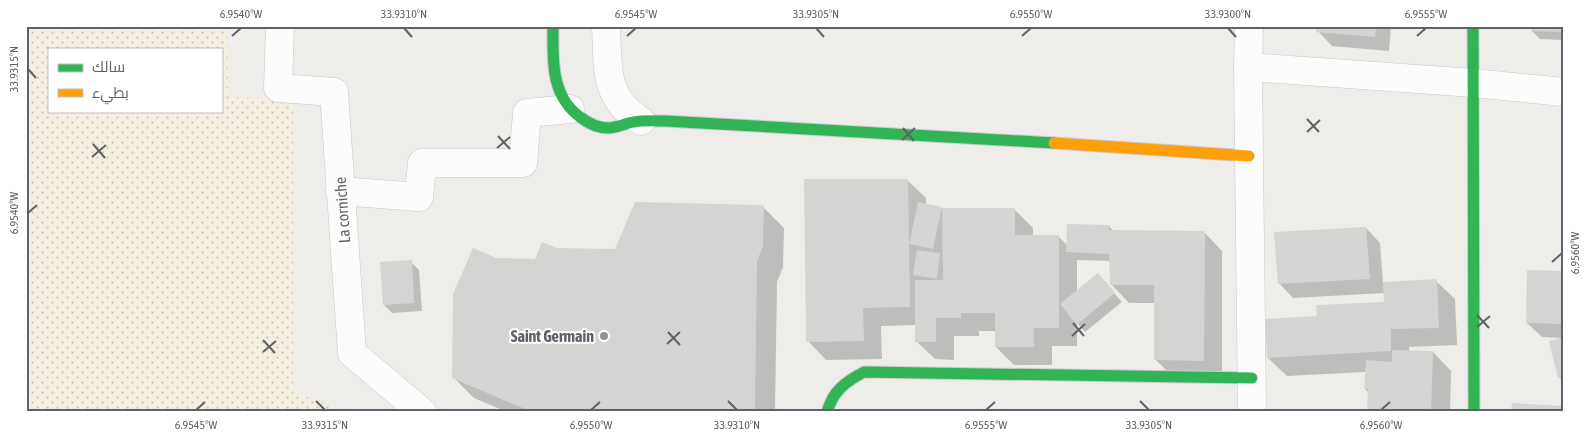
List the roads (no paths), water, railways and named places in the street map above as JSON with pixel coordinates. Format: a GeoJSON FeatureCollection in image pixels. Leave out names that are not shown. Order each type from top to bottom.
{"type":"FeatureCollection","features":[{"type":"Feature","properties":{"kind":"street","name":"La corniche"},"geometry":{"type":"LineString","coordinates":[[280,26],[278,88],[334,92],[352,353],[422,412]]}},
{"type":"Feature","properties":{"kind":"street"},"geometry":{"type":"LineString","coordinates":[[553,26],[553,73],[562,99],[570,109],[589,122],[610,129],[641,121],[820,128],[1249,156]]}},
{"type":"Feature","properties":{"kind":"street"},"geometry":{"type":"LineString","coordinates":[[606,26],[608,76],[612,89],[625,109],[641,121]]}},
{"type":"Feature","properties":{"kind":"street"},"geometry":{"type":"LineString","coordinates":[[1248,26],[1252,412]]}},
{"type":"Feature","properties":{"kind":"street"},"geometry":{"type":"LineString","coordinates":[[1473,26],[1474,412]]}},
{"type":"Feature","properties":{"kind":"street"},"geometry":{"type":"LineString","coordinates":[[1248,67],[1473,83],[1563,92]]}},
{"type":"Feature","properties":{"kind":"street"},"geometry":{"type":"LineString","coordinates":[[340,191],[419,197],[422,163],[523,163],[527,113],[570,109]]}},
{"type":"Feature","properties":{"kind":"street"},"geometry":{"type":"LineString","coordinates":[[827,412],[830,400],[842,384],[864,372],[1252,378]]}},
{"type":"Feature","properties":{"kind":"place","name":"Saint Germain"},"geometry":{"type":"Point","coordinates":[604,336]}}]}
